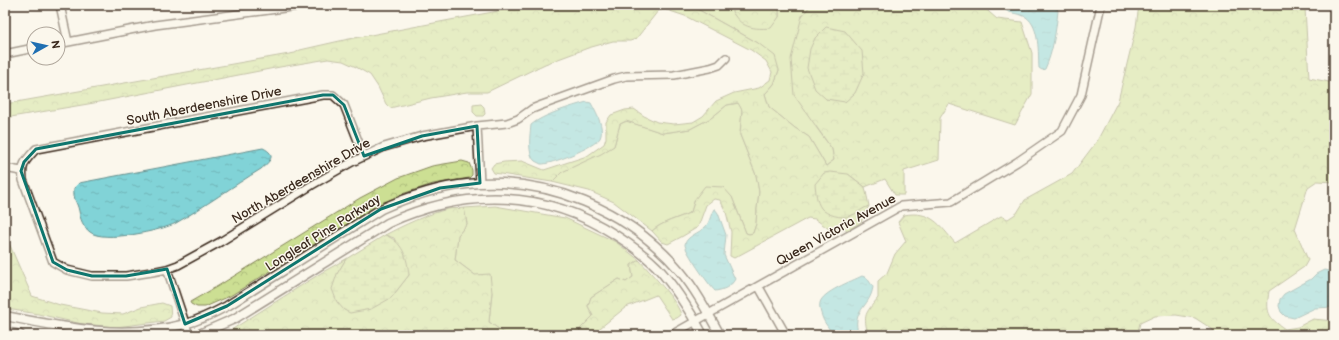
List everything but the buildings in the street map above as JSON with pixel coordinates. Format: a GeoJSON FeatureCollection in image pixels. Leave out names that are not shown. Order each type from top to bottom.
{"type":"FeatureCollection","features":[{"type":"Feature","properties":{"kind":"main road","name":"Longleaf Pine Parkway"},"geometry":{"type":"LineString","coordinates":[[5,316],[81,330],[122,334],[185,324],[227,306],[381,209],[406,198],[440,188],[480,183],[504,182],[553,190],[578,199],[598,207],[642,234],[669,259],[691,284],[720,335]]}},
{"type":"Feature","properties":{"kind":"main road","name":"Longleaf Pine Parkway"},"geometry":{"type":"LineString","coordinates":[[197,335],[234,319],[388,223],[429,207],[480,198],[503,198],[549,205],[573,213],[610,231],[632,246],[656,266],[678,293],[703,335]]}},
{"type":"Feature","properties":{"kind":"main road"},"geometry":{"type":"LineString","coordinates":[[5,332],[20,335]]}},
{"type":"Feature","properties":{"kind":"street"},"geometry":{"type":"LineString","coordinates":[[60,5],[68,42],[163,24],[307,5]]}},
{"type":"Feature","properties":{"kind":"street","name":"Queen Victoria Avenue"},"geometry":{"type":"LineString","coordinates":[[671,335],[901,206],[951,202],[1017,162],[1062,131],[1081,95],[1101,5]]}},
{"type":"Feature","properties":{"kind":"street"},"geometry":{"type":"LineString","coordinates":[[5,54],[26,50]]}},
{"type":"Feature","properties":{"kind":"street","name":"North Aberdeenshire Drive"},"geometry":{"type":"LineString","coordinates":[[21,171],[22,180],[53,262],[67,270],[92,276],[126,276],[152,272],[178,265],[220,242],[312,185],[364,156],[384,147],[422,136],[477,126],[507,124],[518,119],[532,109],[614,79],[626,76],[674,76],[710,68],[719,64],[726,58]]}},
{"type":"Feature","properties":{"kind":"street","name":"South Aberdeenshire Drive"},"geometry":{"type":"LineString","coordinates":[[21,171],[24,162],[36,150],[323,95],[333,95],[344,105],[364,156]]}},
{"type":"Feature","properties":{"kind":"street"},"geometry":{"type":"LineString","coordinates":[[477,126],[480,183]]}},
{"type":"Feature","properties":{"kind":"street"},"geometry":{"type":"LineString","coordinates":[[5,168],[21,171]]}},
{"type":"Feature","properties":{"kind":"street"},"geometry":{"type":"LineString","coordinates":[[167,269],[189,335]]}},
{"type":"Feature","properties":{"kind":"street"},"geometry":{"type":"LineString","coordinates":[[759,287],[786,335]]}},
{"type":"Feature","properties":{"kind":"highlighted area"},"geometry":{"type":"Polygon","coordinates":[[[323,95],[333,95],[344,105],[364,156],[422,136],[477,126],[480,183],[440,188],[381,209],[227,306],[185,324],[167,269],[126,276],[92,276],[67,270],[53,262],[21,171],[24,162],[36,149],[323,95]]]}},
{"type":"Feature","properties":{"kind":"green space"},"geometry":{"type":"Polygon","coordinates":[[[530,5],[690,5],[758,43],[775,56],[779,70],[774,84],[765,94],[769,107],[809,137],[826,166],[834,160],[832,149],[794,95],[791,59],[802,16],[811,5],[981,5],[997,19],[1022,22],[1032,53],[1032,94],[1015,125],[949,104],[940,118],[939,160],[904,171],[904,195],[895,195],[885,179],[865,187],[848,174],[849,217],[869,206],[861,222],[849,230],[829,229],[815,219],[808,218],[734,258],[730,256],[731,232],[726,212],[720,200],[714,199],[706,205],[698,227],[668,244],[662,242],[652,231],[661,225],[691,212],[695,199],[705,186],[723,187],[732,197],[746,233],[753,233],[756,224],[759,192],[756,175],[740,135],[742,110],[738,103],[727,105],[711,118],[690,129],[663,133],[626,121],[620,124],[614,146],[601,154],[562,172],[552,182],[494,173],[491,168],[494,164],[522,161],[544,170],[587,156],[604,144],[606,138],[606,122],[611,115],[625,110],[634,109],[657,122],[674,124],[693,122],[703,116],[716,101],[734,93],[759,88],[770,80],[772,72],[766,61],[751,50],[685,16],[664,9],[658,11],[636,39],[630,41],[613,41],[588,48],[545,64],[487,92],[467,92],[431,98],[390,108],[386,104],[378,87],[370,75],[343,61],[328,59],[94,103],[5,118],[5,104],[295,53],[300,50],[344,40],[530,5]],[[855,93],[826,99],[845,101],[855,93]]]}},
{"type":"Feature","properties":{"kind":"green space"},"geometry":{"type":"Polygon","coordinates":[[[690,5],[729,5],[734,15],[779,17],[779,5],[811,5],[802,16],[816,127],[832,149],[834,160],[826,166],[809,137],[769,107],[765,94],[774,84],[779,70],[758,43],[690,5]]]}},
{"type":"Feature","properties":{"kind":"green space"},"geometry":{"type":"Polygon","coordinates":[[[729,5],[779,5],[779,17],[771,28],[750,27],[740,22],[736,18],[729,5]]]}},
{"type":"Feature","properties":{"kind":"green space"},"geometry":{"type":"Polygon","coordinates":[[[1139,5],[1303,5],[1305,8],[1309,78],[1334,83],[1334,182],[1317,181],[1308,187],[1295,229],[1308,260],[1304,267],[1269,291],[1268,309],[1274,321],[1285,329],[1298,327],[1313,319],[1334,321],[1334,335],[1217,335],[1212,329],[1195,318],[1176,315],[1155,316],[1140,323],[1137,335],[868,335],[866,315],[878,298],[878,281],[887,273],[895,254],[906,241],[898,222],[904,215],[921,215],[934,220],[955,243],[1001,216],[1008,219],[1017,213],[1025,200],[1072,174],[1097,141],[1118,101],[1136,27],[1139,5]]]}},
{"type":"Feature","properties":{"kind":"green space"},"geometry":{"type":"Polygon","coordinates":[[[826,27],[845,31],[862,51],[864,73],[855,93],[845,102],[826,99],[815,89],[807,68],[810,49],[815,38],[826,27]]]}},
{"type":"Feature","properties":{"kind":"green space"},"geometry":{"type":"Polygon","coordinates":[[[739,103],[742,110],[740,135],[756,175],[759,192],[756,224],[753,233],[746,233],[732,197],[695,199],[691,212],[661,225],[652,231],[614,202],[589,191],[552,182],[562,172],[614,146],[620,124],[627,121],[663,133],[690,129],[711,118],[727,105],[739,103]]]}},
{"type":"Feature","properties":{"kind":"green space"},"geometry":{"type":"Polygon","coordinates":[[[481,104],[484,107],[485,114],[483,116],[477,116],[473,112],[473,105],[481,104]]]}},
{"type":"Feature","properties":{"kind":"green space"},"geometry":{"type":"Polygon","coordinates":[[[462,161],[469,163],[472,170],[472,175],[469,178],[433,184],[402,194],[370,210],[230,296],[205,307],[197,307],[191,304],[190,302],[360,198],[398,178],[432,166],[462,161]]]}},
{"type":"Feature","properties":{"kind":"green space"},"geometry":{"type":"Polygon","coordinates":[[[830,172],[848,174],[865,187],[869,206],[847,217],[834,216],[823,210],[816,196],[815,184],[824,173],[830,172]]]}},
{"type":"Feature","properties":{"kind":"green space"},"geometry":{"type":"Polygon","coordinates":[[[495,206],[565,218],[616,242],[639,260],[631,265],[633,277],[626,282],[619,279],[591,297],[588,306],[593,316],[579,330],[584,335],[507,335],[489,322],[492,292],[475,275],[455,260],[458,235],[467,224],[464,208],[495,206]]]}},
{"type":"Feature","properties":{"kind":"green space"},"geometry":{"type":"Polygon","coordinates":[[[464,208],[467,224],[458,235],[455,260],[475,275],[490,274],[492,292],[489,322],[507,335],[224,335],[321,273],[346,259],[337,274],[391,298],[409,275],[394,238],[385,235],[432,214],[448,209],[464,208]]]}},
{"type":"Feature","properties":{"kind":"green space"},"geometry":{"type":"Polygon","coordinates":[[[5,234],[32,296],[60,305],[102,313],[123,314],[141,307],[162,303],[170,306],[171,317],[164,321],[116,327],[82,324],[7,309],[5,306],[5,234]]]}},
{"type":"Feature","properties":{"kind":"green space"},"geometry":{"type":"Polygon","coordinates":[[[385,235],[396,242],[403,251],[407,262],[409,275],[391,298],[371,309],[350,313],[344,310],[337,302],[332,289],[337,274],[346,259],[385,235]]]}},
{"type":"Feature","properties":{"kind":"green space"},"geometry":{"type":"Polygon","coordinates":[[[639,260],[669,294],[679,309],[681,315],[672,319],[656,295],[626,307],[600,328],[599,335],[584,335],[579,330],[593,316],[588,306],[591,297],[619,279],[626,282],[633,277],[631,265],[639,260]]]}},
{"type":"Feature","properties":{"kind":"water"},"geometry":{"type":"Polygon","coordinates":[[[1005,5],[1056,5],[1058,11],[1055,33],[1045,69],[1042,70],[1039,68],[1036,34],[1031,21],[1026,17],[1005,10],[1005,5]]]}},
{"type":"Feature","properties":{"kind":"water"},"geometry":{"type":"Polygon","coordinates":[[[587,102],[591,103],[601,125],[600,138],[590,146],[562,159],[546,164],[541,164],[535,161],[532,158],[530,149],[531,125],[550,114],[587,102]]]}},
{"type":"Feature","properties":{"kind":"water"},"geometry":{"type":"Polygon","coordinates":[[[263,148],[270,153],[271,158],[261,169],[187,217],[169,226],[132,235],[107,236],[97,235],[90,232],[85,228],[81,219],[74,192],[74,188],[79,183],[263,148]]]}},
{"type":"Feature","properties":{"kind":"water"},"geometry":{"type":"Polygon","coordinates":[[[714,209],[718,213],[726,235],[724,255],[735,279],[726,288],[715,291],[692,260],[685,244],[686,241],[706,226],[714,209]]]}},
{"type":"Feature","properties":{"kind":"water"},"geometry":{"type":"Polygon","coordinates":[[[1324,270],[1334,272],[1334,307],[1315,308],[1294,318],[1285,316],[1281,312],[1279,306],[1280,299],[1284,294],[1324,270]]]}},
{"type":"Feature","properties":{"kind":"water"},"geometry":{"type":"Polygon","coordinates":[[[862,276],[867,278],[873,287],[871,294],[857,320],[859,335],[833,335],[824,321],[820,309],[820,303],[826,295],[832,291],[862,276]]]}}]}
